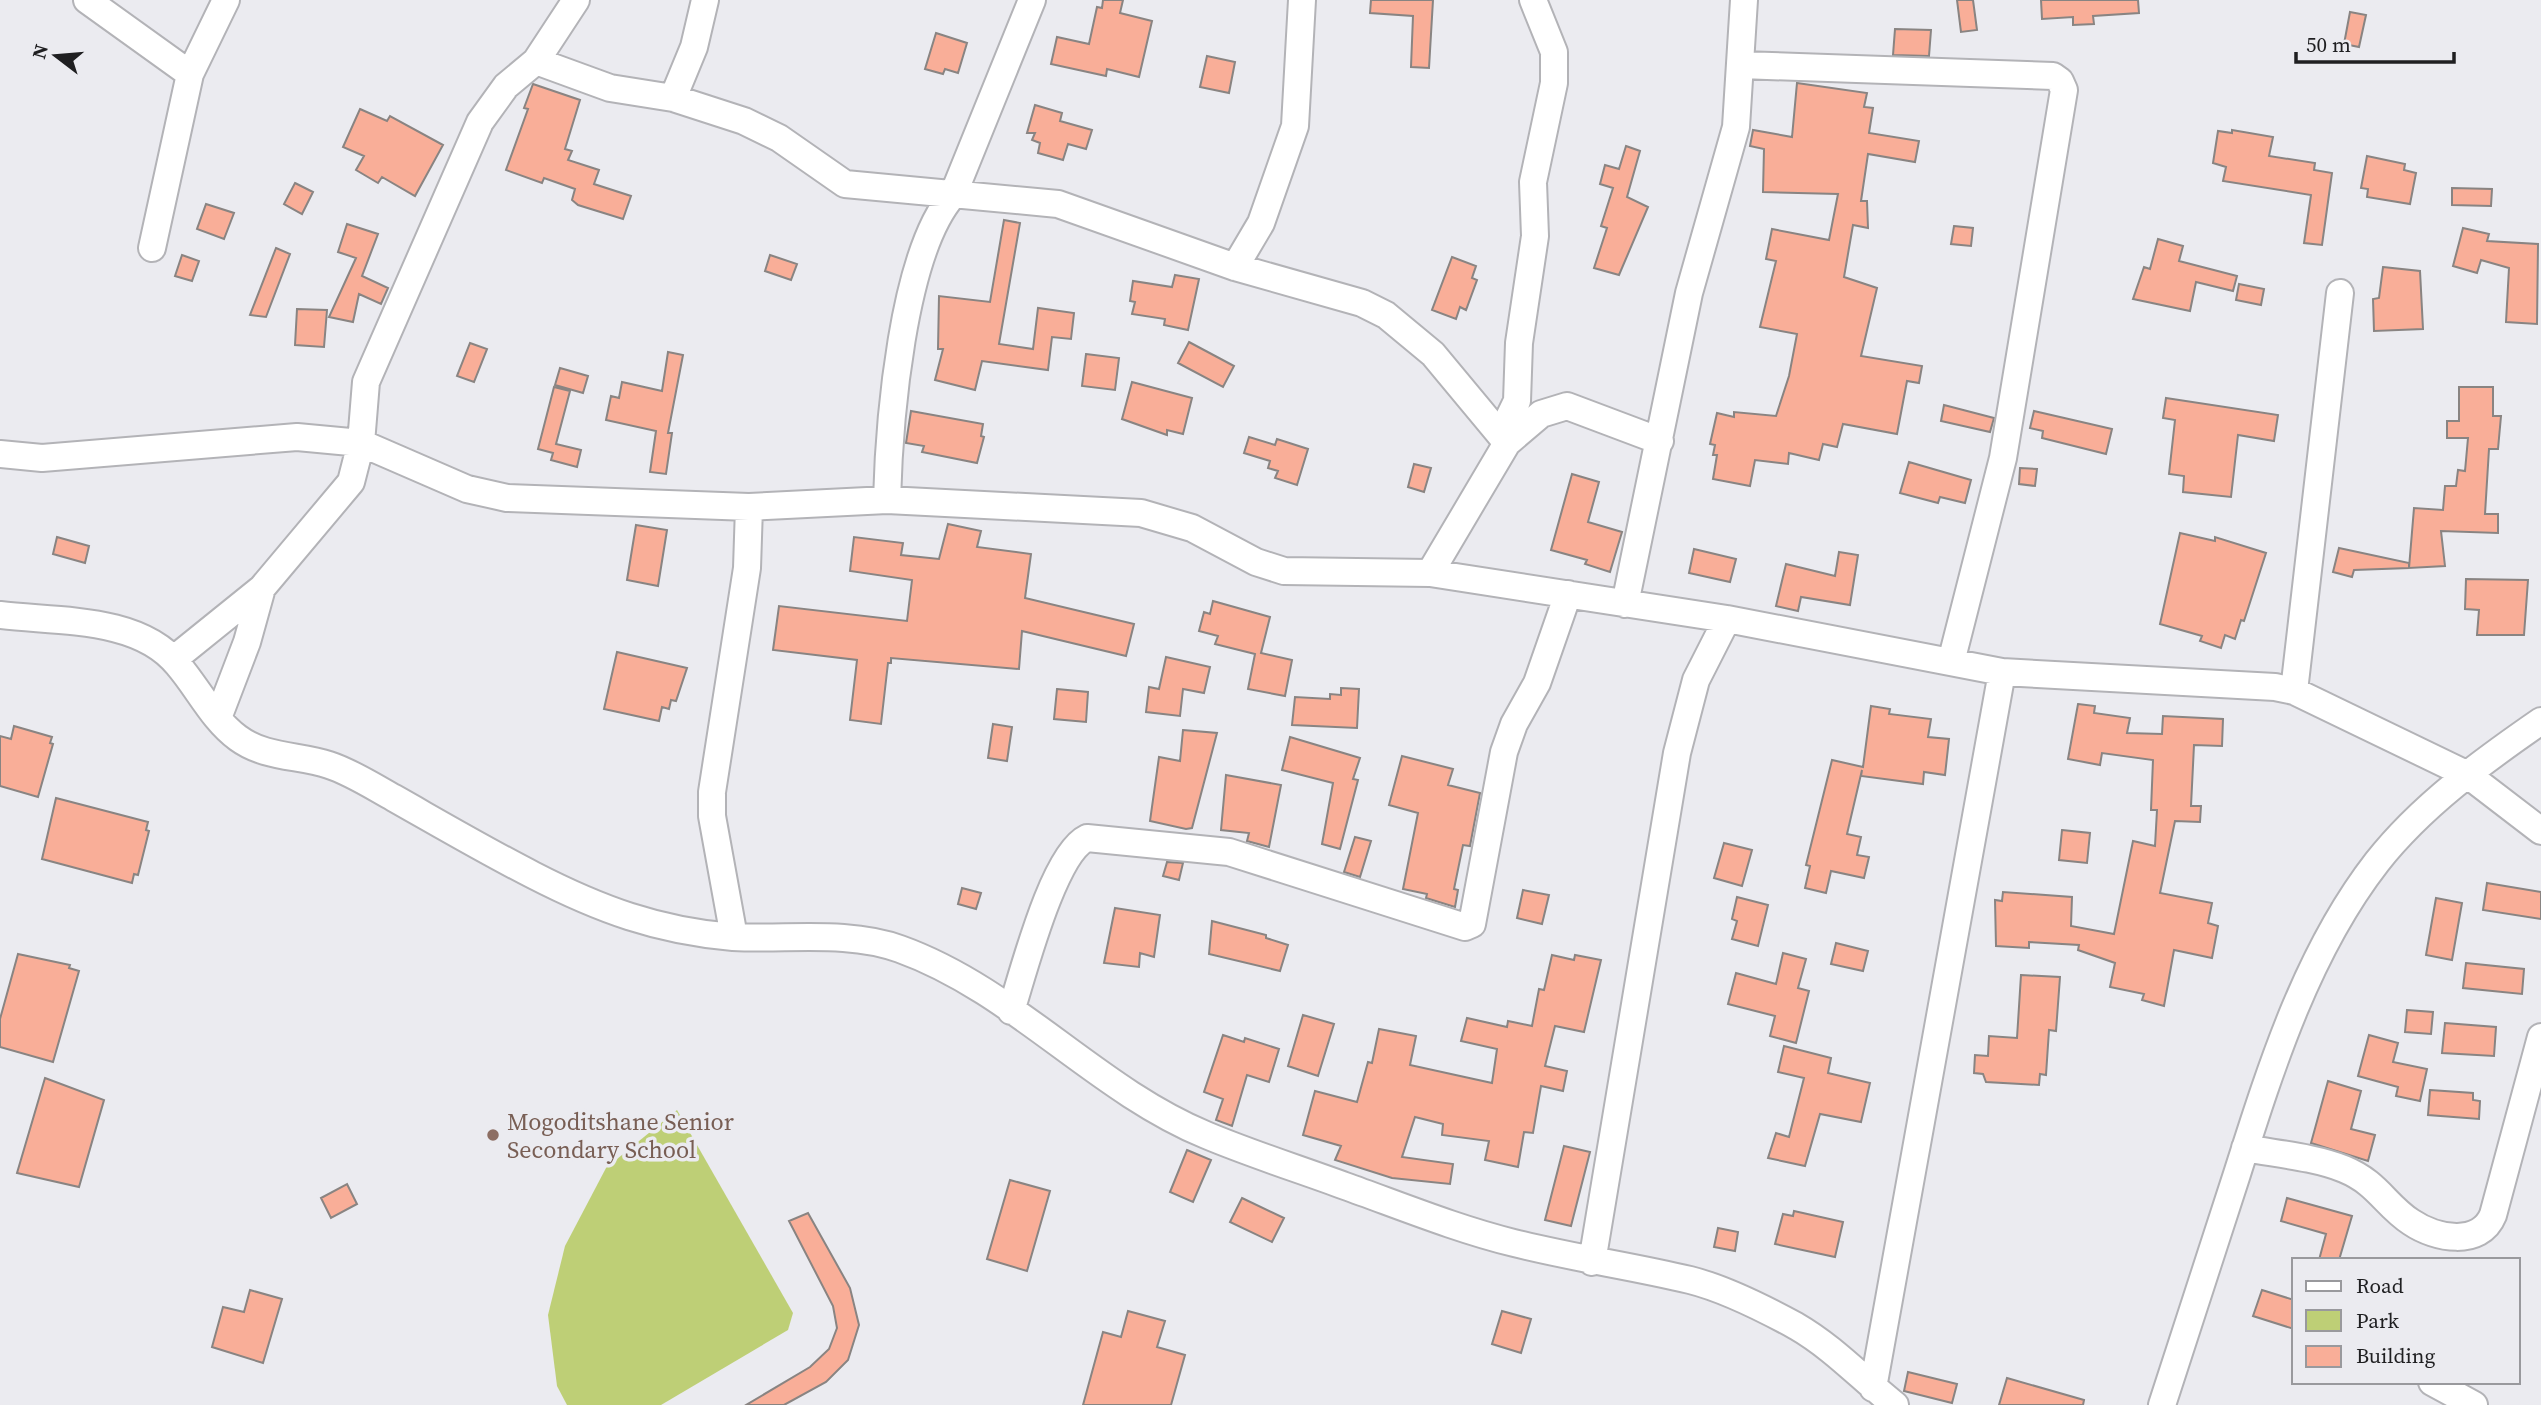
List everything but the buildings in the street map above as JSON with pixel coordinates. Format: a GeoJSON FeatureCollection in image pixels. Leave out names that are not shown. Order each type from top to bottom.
{"type":"FeatureCollection","features":[{"type":"Feature","properties":{"kind":"street"},"geometry":{"type":"LineString","coordinates":[[87,0],[190,74]]}},
{"type":"Feature","properties":{"kind":"street"},"geometry":{"type":"LineString","coordinates":[[152,248],[190,74],[226,0]]}},
{"type":"Feature","properties":{"kind":"street"},"geometry":{"type":"LineString","coordinates":[[174,659],[262,588],[351,482],[361,443],[366,382],[480,122],[506,86],[536,61],[576,0]]}},
{"type":"Feature","properties":{"kind":"street"},"geometry":{"type":"LineString","coordinates":[[673,98],[694,47],[705,0]]}},
{"type":"Feature","properties":{"kind":"street"},"geometry":{"type":"LineString","coordinates":[[887,500],[894,380],[920,258],[942,208],[953,195],[1032,0]]}},
{"type":"Feature","properties":{"kind":"street"},"geometry":{"type":"LineString","coordinates":[[1234,267],[1261,223],[1296,126],[1302,0]]}},
{"type":"Feature","properties":{"kind":"street"},"geometry":{"type":"LineString","coordinates":[[1430,573],[1504,438],[1517,401],[1519,343],[1535,236],[1533,183],[1554,83],[1554,52],[1533,0]]}},
{"type":"Feature","properties":{"kind":"street"},"geometry":{"type":"LineString","coordinates":[[1625,604],[1689,293],[1732,148],[1741,65],[1744,0]]}},
{"type":"Feature","properties":{"kind":"street"},"geometry":{"type":"LineString","coordinates":[[536,61],[610,88],[673,98],[744,121],[779,138],[845,184],[1058,204],[1234,267],[1362,303],[1385,316],[1433,354],[1504,438]]}},
{"type":"Feature","properties":{"kind":"street"},"geometry":{"type":"LineString","coordinates":[[1741,65],[2053,76],[2060,81],[2064,90],[2003,458],[1951,662]]}},
{"type":"Feature","properties":{"kind":"street"},"geometry":{"type":"LineString","coordinates":[[2294,691],[2340,293]]}},
{"type":"Feature","properties":{"kind":"street"},"geometry":{"type":"LineString","coordinates":[[1504,438],[1541,414],[1567,406],[1660,442]]}},
{"type":"Feature","properties":{"kind":"street"},"geometry":{"type":"LineString","coordinates":[[0,454],[43,458],[280,437],[361,443],[486,495],[749,507],[887,500],[1141,513],[1192,528],[1256,562],[1284,571],[1430,573],[1727,619],[2002,672],[2275,687],[2294,691],[2468,775],[2541,831]]}},
{"type":"Feature","properties":{"kind":"street"},"geometry":{"type":"LineString","coordinates":[[734,937],[712,816],[712,792],[747,568],[749,507]]}},
{"type":"Feature","properties":{"kind":"street"},"geometry":{"type":"LineString","coordinates":[[218,718],[247,642],[262,588]]}},
{"type":"Feature","properties":{"kind":"street"},"geometry":{"type":"LineString","coordinates":[[1011,1011],[1047,898],[1059,873],[1081,841],[1087,838],[1229,852],[1465,927],[1472,924],[1504,752],[1514,724],[1537,683],[1568,594]]}},
{"type":"Feature","properties":{"kind":"street"},"geometry":{"type":"LineString","coordinates":[[0,615],[113,628],[148,640],[174,659],[218,718],[237,738],[260,750],[330,765],[534,875],[610,911],[647,925],[734,937],[856,940],[895,947],[950,972],[1011,1011],[1128,1095],[1203,1134],[1462,1229],[1592,1262],[1694,1281],[1795,1326],[1835,1351],[1895,1405]]}},
{"type":"Feature","properties":{"kind":"street"},"geometry":{"type":"LineString","coordinates":[[1592,1262],[1677,752],[1696,680],[1727,619]]}},
{"type":"Feature","properties":{"kind":"street"},"geometry":{"type":"LineString","coordinates":[[1873,1388],[2002,672]]}},
{"type":"Feature","properties":{"kind":"street"},"geometry":{"type":"LineString","coordinates":[[2162,1405],[2276,1058],[2307,981],[2344,912],[2378,862],[2417,821],[2468,775],[2541,721]]}},
{"type":"Feature","properties":{"kind":"street"},"geometry":{"type":"LineString","coordinates":[[2245,1148],[2343,1169],[2375,1186],[2415,1225],[2461,1237],[2476,1236],[2488,1227],[2493,1214],[2541,1037]]}},
{"type":"Feature","properties":{"kind":"street"},"geometry":{"type":"LineString","coordinates":[[2432,1390],[2474,1405]]}},
{"type":"Feature","properties":{"kind":"green space"},"geometry":{"type":"Polygon","coordinates":[[[677,1110],[793,1313],[788,1330],[661,1405],[567,1405],[557,1386],[548,1315],[565,1246],[606,1168],[677,1110]]]}},
{"type":"Feature","properties":{"kind":"place","name":"Mogoditshane Senior Secondary School"},"geometry":{"type":"Point","coordinates":[493,1135]}}]}
